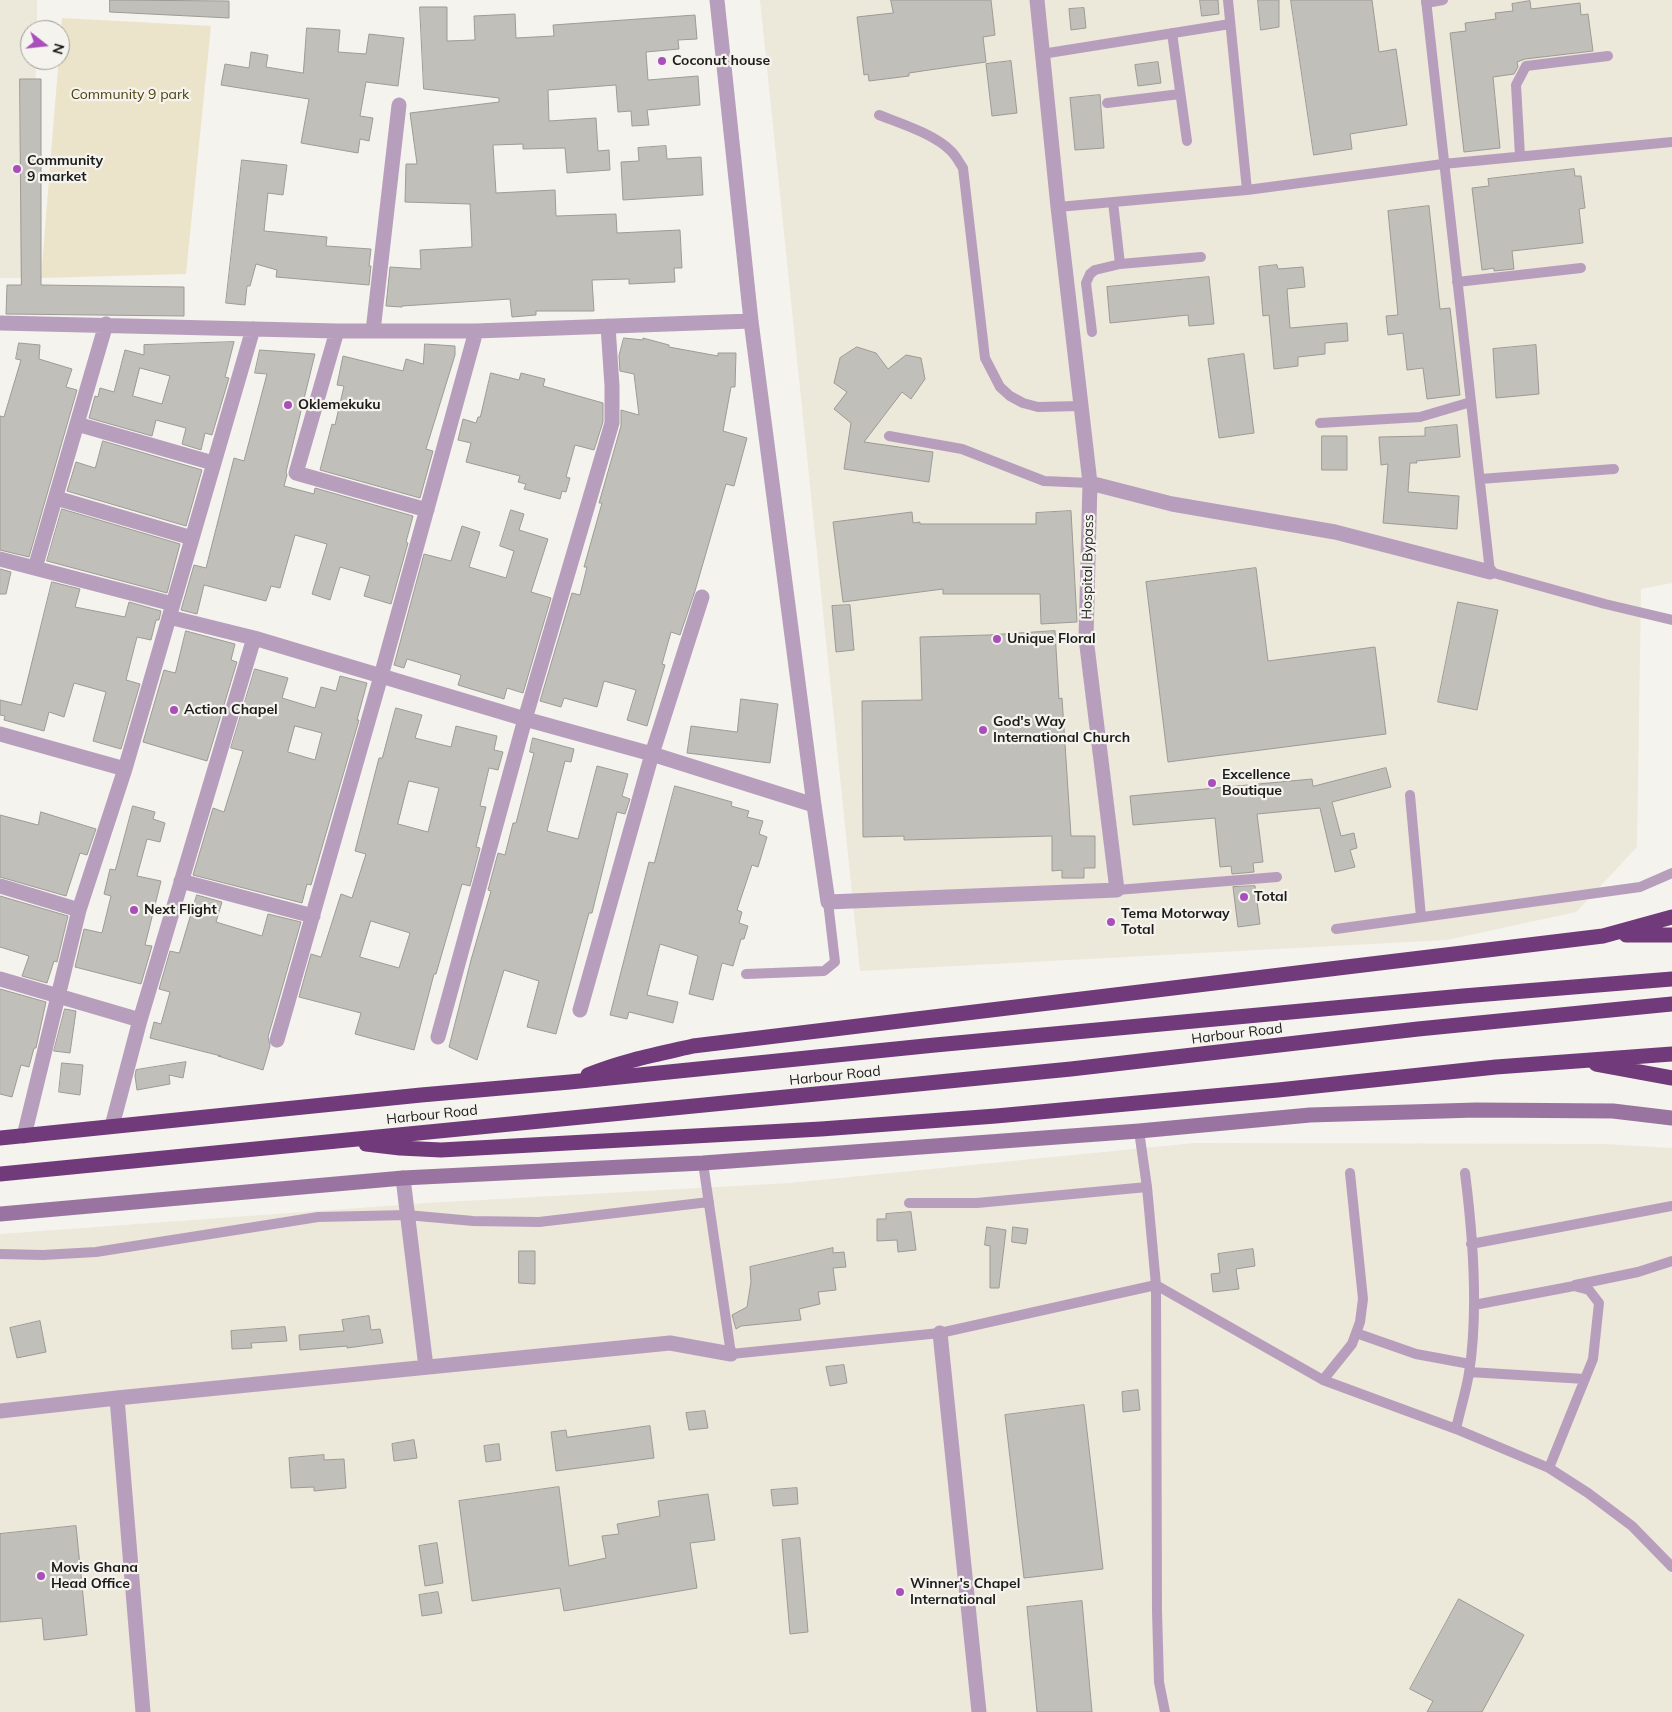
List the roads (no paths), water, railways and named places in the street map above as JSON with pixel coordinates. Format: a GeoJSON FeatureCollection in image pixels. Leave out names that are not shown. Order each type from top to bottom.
{"type":"FeatureCollection","features":[{"type":"Feature","properties":{"kind":"highway"},"geometry":{"type":"LineString","coordinates":[[1603,936],[1672,917]]}},
{"type":"Feature","properties":{"kind":"highway"},"geometry":{"type":"LineString","coordinates":[[570,1082],[603,1069],[693,1046],[1603,936],[1672,935]]}},
{"type":"Feature","properties":{"kind":"highway","name":"Harbour Road"},"geometry":{"type":"LineString","coordinates":[[0,1138],[935,1045],[1443,997],[1672,979]]}},
{"type":"Feature","properties":{"kind":"highway","name":"Harbour Road"},"geometry":{"type":"LineString","coordinates":[[0,1174],[1071,1069],[1418,1029],[1672,1004]]}},
{"type":"Feature","properties":{"kind":"highway"},"geometry":{"type":"LineString","coordinates":[[337,1140],[400,1148],[441,1150],[831,1129],[1006,1115],[1572,1060],[1672,1054]]}},
{"type":"Feature","properties":{"kind":"highway"},"geometry":{"type":"LineString","coordinates":[[1572,1060],[1672,1078]]}},
{"type":"Feature","properties":{"kind":"street"},"geometry":{"type":"LineString","coordinates":[[717,0],[751,321],[828,902],[1117,890]]}},
{"type":"Feature","properties":{"kind":"street","name":"Hospital Bypass"},"geometry":{"type":"LineString","coordinates":[[1037,0],[1068,303],[1090,483],[1086,638],[1117,890]]}},
{"type":"Feature","properties":{"kind":"street"},"geometry":{"type":"LineString","coordinates":[[373,331],[399,105]]}},
{"type":"Feature","properties":{"kind":"street"},"geometry":{"type":"LineString","coordinates":[[0,323],[106,324],[336,331],[476,331],[751,321]]}},
{"type":"Feature","properties":{"kind":"street"},"geometry":{"type":"LineString","coordinates":[[35,568],[106,324]]}},
{"type":"Feature","properties":{"kind":"street"},"geometry":{"type":"LineString","coordinates":[[438,1037],[525,719],[612,423],[612,386],[608,326]]}},
{"type":"Feature","properties":{"kind":"street"},"geometry":{"type":"LineString","coordinates":[[24,1136],[79,910],[125,769],[253,329]]}},
{"type":"Feature","properties":{"kind":"street"},"geometry":{"type":"LineString","coordinates":[[336,331],[296,473],[427,510]]}},
{"type":"Feature","properties":{"kind":"street"},"geometry":{"type":"LineString","coordinates":[[278,1040],[476,331]]}},
{"type":"Feature","properties":{"kind":"street"},"geometry":{"type":"LineString","coordinates":[[77,424],[213,463]]}},
{"type":"Feature","properties":{"kind":"street"},"geometry":{"type":"LineString","coordinates":[[1090,483],[1172,504],[1335,532],[1490,572]]}},
{"type":"Feature","properties":{"kind":"street"},"geometry":{"type":"LineString","coordinates":[[56,498],[192,538]]}},
{"type":"Feature","properties":{"kind":"street"},"geometry":{"type":"LineString","coordinates":[[0,559],[35,568],[254,638],[525,719],[652,754],[814,805]]}},
{"type":"Feature","properties":{"kind":"street"},"geometry":{"type":"LineString","coordinates":[[580,1010],[652,754],[702,597]]}},
{"type":"Feature","properties":{"kind":"street"},"geometry":{"type":"LineString","coordinates":[[112,1126],[140,1020],[254,638]]}},
{"type":"Feature","properties":{"kind":"street"},"geometry":{"type":"LineString","coordinates":[[0,734],[125,769]]}},
{"type":"Feature","properties":{"kind":"street"},"geometry":{"type":"LineString","coordinates":[[181,881],[312,916]]}},
{"type":"Feature","properties":{"kind":"street"},"geometry":{"type":"LineString","coordinates":[[0,886],[79,910]]}},
{"type":"Feature","properties":{"kind":"street"},"geometry":{"type":"LineString","coordinates":[[0,979],[140,1020]]}},
{"type":"Feature","properties":{"kind":"street"},"geometry":{"type":"LineString","coordinates":[[0,1214],[403,1178],[703,1163],[1139,1132],[1310,1115],[1476,1110],[1613,1112],[1672,1118]]}},
{"type":"Feature","properties":{"kind":"street"},"geometry":{"type":"LineString","coordinates":[[403,1178],[426,1367]]}},
{"type":"Feature","properties":{"kind":"street"},"geometry":{"type":"LineString","coordinates":[[940,1333],[979,1712]]}},
{"type":"Feature","properties":{"kind":"street"},"geometry":{"type":"LineString","coordinates":[[0,1411],[670,1343],[731,1354]]}},
{"type":"Feature","properties":{"kind":"street"},"geometry":{"type":"LineString","coordinates":[[117,1398],[143,1712]]}},
{"type":"Feature","properties":{"kind":"lane"},"geometry":{"type":"LineString","coordinates":[[1228,0],[1247,190]]}},
{"type":"Feature","properties":{"kind":"lane"},"geometry":{"type":"LineString","coordinates":[[1443,0],[1426,1],[1490,572],[1605,604],[1672,620]]}},
{"type":"Feature","properties":{"kind":"lane"},"geometry":{"type":"LineString","coordinates":[[1042,54],[1230,24]]}},
{"type":"Feature","properties":{"kind":"lane"},"geometry":{"type":"LineString","coordinates":[[1172,33],[1187,141]]}},
{"type":"Feature","properties":{"kind":"lane"},"geometry":{"type":"LineString","coordinates":[[1520,156],[1516,85],[1526,66],[1608,56]]}},
{"type":"Feature","properties":{"kind":"lane"},"geometry":{"type":"LineString","coordinates":[[1107,104],[1180,94]]}},
{"type":"Feature","properties":{"kind":"lane"},"geometry":{"type":"LineString","coordinates":[[879,115],[908,126],[944,145],[953,153],[963,168],[985,358],[1000,387],[1010,396],[1023,403],[1038,407],[1080,406]]}},
{"type":"Feature","properties":{"kind":"lane"},"geometry":{"type":"LineString","coordinates":[[1058,207],[1247,190],[1443,164],[1672,142]]}},
{"type":"Feature","properties":{"kind":"lane"},"geometry":{"type":"LineString","coordinates":[[1113,202],[1120,264]]}},
{"type":"Feature","properties":{"kind":"lane"},"geometry":{"type":"LineString","coordinates":[[1092,332],[1086,283],[1090,274],[1100,268],[1120,264],[1201,257]]}},
{"type":"Feature","properties":{"kind":"lane"},"geometry":{"type":"LineString","coordinates":[[1457,282],[1581,268]]}},
{"type":"Feature","properties":{"kind":"lane"},"geometry":{"type":"LineString","coordinates":[[1068,303],[1088,301]]}},
{"type":"Feature","properties":{"kind":"lane"},"geometry":{"type":"LineString","coordinates":[[1320,423],[1420,417],[1471,402]]}},
{"type":"Feature","properties":{"kind":"lane"},"geometry":{"type":"LineString","coordinates":[[889,436],[962,449],[1044,481],[1090,483]]}},
{"type":"Feature","properties":{"kind":"lane"},"geometry":{"type":"LineString","coordinates":[[1480,479],[1614,469]]}},
{"type":"Feature","properties":{"kind":"lane"},"geometry":{"type":"LineString","coordinates":[[1410,795],[1421,917]]}},
{"type":"Feature","properties":{"kind":"lane"},"geometry":{"type":"LineString","coordinates":[[1336,929],[1640,887],[1669,876],[1672,873]]}},
{"type":"Feature","properties":{"kind":"lane"},"geometry":{"type":"LineString","coordinates":[[1117,890],[1277,877]]}},
{"type":"Feature","properties":{"kind":"lane"},"geometry":{"type":"LineString","coordinates":[[746,974],[824,971],[835,962],[828,902]]}},
{"type":"Feature","properties":{"kind":"lane"},"geometry":{"type":"LineString","coordinates":[[1139,1132],[1147,1187],[1156,1284],[1157,1611],[1159,1682],[1165,1712]]}},
{"type":"Feature","properties":{"kind":"lane"},"geometry":{"type":"LineString","coordinates":[[703,1163],[731,1354],[940,1333],[1156,1284],[1324,1380],[1456,1429],[1549,1468],[1588,1493],[1632,1526],[1672,1567]]}},
{"type":"Feature","properties":{"kind":"lane"},"geometry":{"type":"LineString","coordinates":[[1324,1380],[1352,1344],[1360,1322],[1363,1299],[1350,1173]]}},
{"type":"Feature","properties":{"kind":"lane"},"geometry":{"type":"LineString","coordinates":[[1456,1429],[1469,1368],[1474,1306],[1474,1273],[1465,1173]]}},
{"type":"Feature","properties":{"kind":"lane"},"geometry":{"type":"LineString","coordinates":[[910,1203],[977,1203],[1147,1187]]}},
{"type":"Feature","properties":{"kind":"lane"},"geometry":{"type":"LineString","coordinates":[[0,1254],[43,1255],[96,1252],[318,1217],[407,1216],[473,1221],[539,1222],[709,1202]]}},
{"type":"Feature","properties":{"kind":"lane"},"geometry":{"type":"LineString","coordinates":[[1471,1244],[1672,1206]]}},
{"type":"Feature","properties":{"kind":"lane"},"geometry":{"type":"LineString","coordinates":[[1474,1306],[1638,1272],[1672,1261]]}},
{"type":"Feature","properties":{"kind":"lane"},"geometry":{"type":"LineString","coordinates":[[1549,1468],[1593,1359],[1599,1303],[1589,1290],[1574,1286]]}},
{"type":"Feature","properties":{"kind":"lane"},"geometry":{"type":"LineString","coordinates":[[1356,1334],[1416,1354],[1469,1368],[1585,1379]]}},
{"type":"Feature","properties":{"kind":"place","name":"Coconut house"},"geometry":{"type":"Point","coordinates":[662,61]}},
{"type":"Feature","properties":{"kind":"place","name":"Community 9 market"},"geometry":{"type":"Point","coordinates":[17,169]}},
{"type":"Feature","properties":{"kind":"place","name":"Oklemekuku"},"geometry":{"type":"Point","coordinates":[288,405]}},
{"type":"Feature","properties":{"kind":"place","name":"Unique Floral"},"geometry":{"type":"Point","coordinates":[997,639]}},
{"type":"Feature","properties":{"kind":"place","name":"Action Chapel"},"geometry":{"type":"Point","coordinates":[174,710]}},
{"type":"Feature","properties":{"kind":"place","name":"God's Way International Church"},"geometry":{"type":"Point","coordinates":[983,730]}},
{"type":"Feature","properties":{"kind":"place","name":"Excellence Boutique"},"geometry":{"type":"Point","coordinates":[1212,783]}},
{"type":"Feature","properties":{"kind":"place","name":"Total"},"geometry":{"type":"Point","coordinates":[1244,897]}},
{"type":"Feature","properties":{"kind":"place","name":"Next Flight"},"geometry":{"type":"Point","coordinates":[134,910]}},
{"type":"Feature","properties":{"kind":"place","name":"Tema Motorway Total"},"geometry":{"type":"Point","coordinates":[1111,922]}},
{"type":"Feature","properties":{"kind":"place","name":"Movis Ghana Head Office"},"geometry":{"type":"Point","coordinates":[41,1576]}},
{"type":"Feature","properties":{"kind":"place","name":"Winner's Chapel International"},"geometry":{"type":"Point","coordinates":[900,1592]}},
{"type":"Feature","properties":{"kind":"park label","name":"Community 9 park"},"geometry":{"type":"Point","coordinates":[130,95]}}]}
